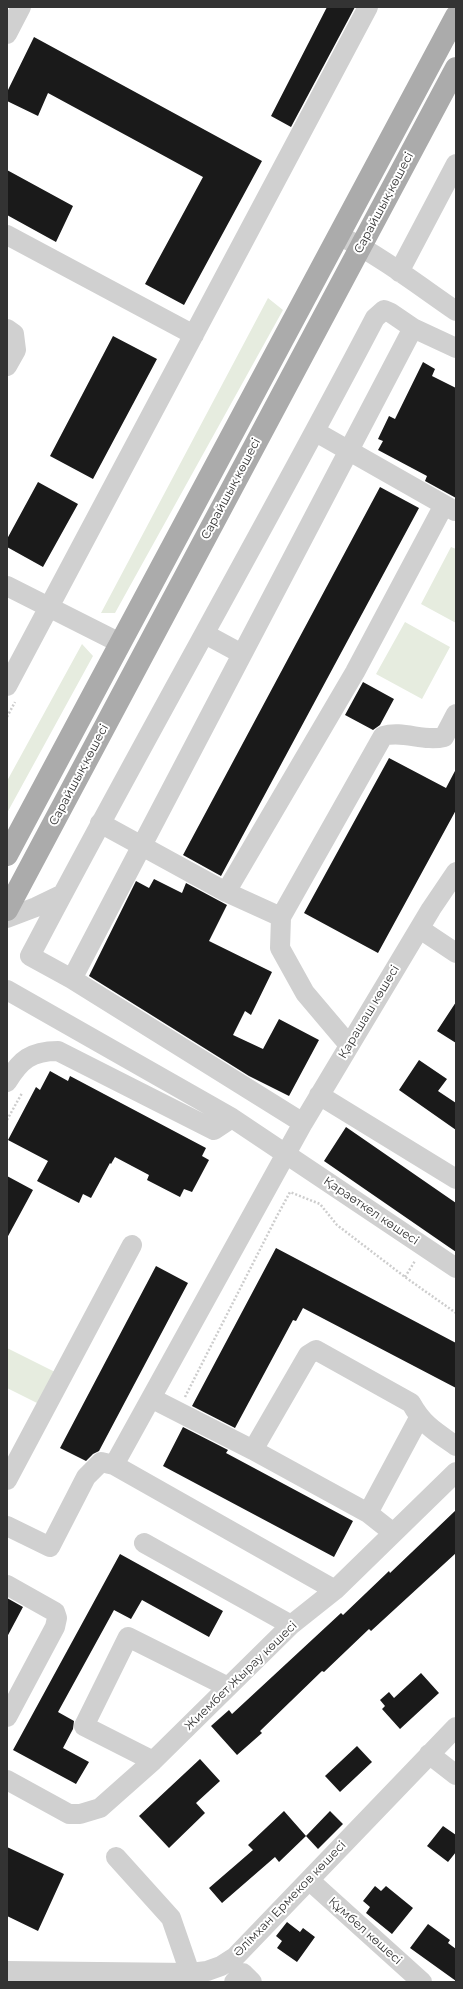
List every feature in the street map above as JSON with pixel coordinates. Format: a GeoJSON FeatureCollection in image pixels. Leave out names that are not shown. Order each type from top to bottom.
{"type":"FeatureCollection","features":[{"type":"Feature","properties":{"kind":"main road","name":"Сарайшық көшесі"},"geometry":{"type":"LineString","coordinates":[[7,855],[340,236],[456,16]]}},
{"type":"Feature","properties":{"kind":"main road","name":"Сарайшық көшесі"},"geometry":{"type":"LineString","coordinates":[[7,910],[456,68]]}},
{"type":"Feature","properties":{"kind":"main road"},"geometry":{"type":"LineString","coordinates":[[7,869],[59,773],[62,751]]}},
{"type":"Feature","properties":{"kind":"street"},"geometry":{"type":"LineString","coordinates":[[7,34],[21,7]]}},
{"type":"Feature","properties":{"kind":"street"},"geometry":{"type":"LineString","coordinates":[[7,686],[368,7]]}},
{"type":"Feature","properties":{"kind":"street"},"geometry":{"type":"LineString","coordinates":[[399,272],[456,164]]}},
{"type":"Feature","properties":{"kind":"street"},"geometry":{"type":"LineString","coordinates":[[7,235],[194,335]]}},
{"type":"Feature","properties":{"kind":"street"},"geometry":{"type":"LineString","coordinates":[[340,236],[360,246],[456,311]]}},
{"type":"Feature","properties":{"kind":"street"},"geometry":{"type":"LineString","coordinates":[[303,1123],[72,979],[30,956],[100,823],[316,432],[375,318],[384,310],[392,313],[413,328],[456,348]]}},
{"type":"Feature","properties":{"kind":"street"},"geometry":{"type":"LineString","coordinates":[[72,979],[413,328]]}},
{"type":"Feature","properties":{"kind":"street"},"geometry":{"type":"LineString","coordinates":[[7,329],[14,334],[16,350],[7,366]]}},
{"type":"Feature","properties":{"kind":"street"},"geometry":{"type":"LineString","coordinates":[[226,892],[450,509],[316,432]]}},
{"type":"Feature","properties":{"kind":"street"},"geometry":{"type":"LineString","coordinates":[[7,586],[120,643]]}},
{"type":"Feature","properties":{"kind":"street"},"geometry":{"type":"LineString","coordinates":[[205,634],[242,654]]}},
{"type":"Feature","properties":{"kind":"street"},"geometry":{"type":"LineString","coordinates":[[349,1045],[305,993],[280,948],[281,917],[383,736],[392,733],[434,739],[444,737],[456,714]]}},
{"type":"Feature","properties":{"kind":"street"},"geometry":{"type":"LineString","coordinates":[[100,823],[226,892],[281,917]]}},
{"type":"Feature","properties":{"kind":"street","name":"Қарашаш көшесі"},"geometry":{"type":"LineString","coordinates":[[114,1465],[319,1095],[431,909],[456,872]]}},
{"type":"Feature","properties":{"kind":"street"},"geometry":{"type":"LineString","coordinates":[[7,918],[36,907],[63,894]]}},
{"type":"Feature","properties":{"kind":"street"},"geometry":{"type":"LineString","coordinates":[[420,929],[456,953]]}},
{"type":"Feature","properties":{"kind":"street","name":"Қараөткел көшесі"},"geometry":{"type":"LineString","coordinates":[[7,990],[232,1118],[456,1268]]}},
{"type":"Feature","properties":{"kind":"street"},"geometry":{"type":"LineString","coordinates":[[7,1082],[14,1063],[44,1051],[58,1051],[214,1130],[232,1118]]}},
{"type":"Feature","properties":{"kind":"street"},"geometry":{"type":"LineString","coordinates":[[319,1095],[456,1179]]}},
{"type":"Feature","properties":{"kind":"street"},"geometry":{"type":"LineString","coordinates":[[7,1480],[132,1244]]}},
{"type":"Feature","properties":{"kind":"street"},"geometry":{"type":"LineString","coordinates":[[253,1450],[304,1360],[316,1350],[411,1403],[419,1418],[428,1427],[456,1446]]}},
{"type":"Feature","properties":{"kind":"street"},"geometry":{"type":"LineString","coordinates":[[151,1398],[253,1450],[368,1513],[392,1532]]}},
{"type":"Feature","properties":{"kind":"street"},"geometry":{"type":"LineString","coordinates":[[368,1513],[419,1418]]}},
{"type":"Feature","properties":{"kind":"street"},"geometry":{"type":"LineString","coordinates":[[7,1526],[50,1547],[86,1477],[101,1462],[114,1465],[335,1590]]}},
{"type":"Feature","properties":{"kind":"street","name":"Жиембет Жырау көшесі"},"geometry":{"type":"LineString","coordinates":[[9,1787],[69,1814],[80,1814],[100,1808],[154,1761],[291,1625],[335,1590],[392,1532],[456,1472]]}},
{"type":"Feature","properties":{"kind":"street"},"geometry":{"type":"LineString","coordinates":[[144,1543],[291,1625]]}},
{"type":"Feature","properties":{"kind":"street"},"geometry":{"type":"LineString","coordinates":[[7,1585],[55,1612],[57,1618],[55,1627],[7,1717]]}},
{"type":"Feature","properties":{"kind":"street"},"geometry":{"type":"LineString","coordinates":[[154,1761],[84,1726],[128,1637],[228,1687]]}},
{"type":"Feature","properties":{"kind":"street","name":"Әлімхан Ермеков көшесі"},"geometry":{"type":"LineString","coordinates":[[7,1971],[193,1978],[221,1966],[235,1957],[456,1727]]}},
{"type":"Feature","properties":{"kind":"street"},"geometry":{"type":"LineString","coordinates":[[430,1754],[456,1775]]}},
{"type":"Feature","properties":{"kind":"street"},"geometry":{"type":"LineString","coordinates":[[116,1857],[171,1918],[193,1978]]}},
{"type":"Feature","properties":{"kind":"street","name":"Құмбел көшесі"},"geometry":{"type":"LineString","coordinates":[[309,1880],[422,1982]]}},
{"type":"Feature","properties":{"kind":"street"},"geometry":{"type":"LineString","coordinates":[[234,1982],[243,1973],[252,1982]]}},
{"type":"Feature","properties":{"kind":"path"},"geometry":{"type":"LineString","coordinates":[[185,1397],[276,1216],[290,1192],[320,1204],[337,1225],[404,1277],[456,1313]]}},
{"type":"Feature","properties":{"kind":"shaded area"},"geometry":{"type":"Polygon","coordinates":[[[268,298],[283,310],[115,613],[101,613],[268,298]]]}},
{"type":"Feature","properties":{"kind":"shaded area"},"geometry":{"type":"Polygon","coordinates":[[[451,547],[456,549],[456,623],[421,604],[451,547]]]}},
{"type":"Feature","properties":{"kind":"shaded area"},"geometry":{"type":"Polygon","coordinates":[[[405,622],[450,647],[422,699],[376,674],[405,622]]]}},
{"type":"Feature","properties":{"kind":"shaded area"},"geometry":{"type":"Polygon","coordinates":[[[82,644],[93,656],[7,813],[7,781],[82,644]]]}},
{"type":"Feature","properties":{"kind":"shaded area"},"geometry":{"type":"Polygon","coordinates":[[[7,1348],[57,1373],[41,1405],[7,1388],[7,1348]]]}},
{"type":"Feature","properties":{"kind":"building"},"geometry":{"type":"Polygon","coordinates":[[[327,7],[355,7],[291,127],[271,116],[327,7]]]}},
{"type":"Feature","properties":{"kind":"building"},"geometry":{"type":"Polygon","coordinates":[[[34,37],[262,161],[184,305],[145,284],[203,177],[48,93],[38,116],[7,101],[7,92],[34,37]]]}},
{"type":"Feature","properties":{"kind":"building"},"geometry":{"type":"Polygon","coordinates":[[[7,170],[73,206],[56,242],[7,215],[7,170]]]}},
{"type":"Feature","properties":{"kind":"building"},"geometry":{"type":"Polygon","coordinates":[[[113,336],[157,359],[93,479],[50,456],[113,336]]]}},
{"type":"Feature","properties":{"kind":"building"},"geometry":{"type":"Polygon","coordinates":[[[423,362],[435,369],[432,376],[456,388],[456,498],[425,481],[427,476],[378,450],[383,441],[378,439],[389,416],[395,419],[423,362]]]}},
{"type":"Feature","properties":{"kind":"building"},"geometry":{"type":"Polygon","coordinates":[[[38,482],[78,504],[43,567],[7,547],[7,539],[38,482]]]}},
{"type":"Feature","properties":{"kind":"building"},"geometry":{"type":"Polygon","coordinates":[[[380,487],[419,508],[221,876],[183,855],[380,487]]]}},
{"type":"Feature","properties":{"kind":"building"},"geometry":{"type":"Polygon","coordinates":[[[363,682],[394,699],[380,725],[373,730],[345,715],[363,682]]]}},
{"type":"Feature","properties":{"kind":"building"},"geometry":{"type":"Polygon","coordinates":[[[389,758],[446,788],[456,769],[456,810],[378,953],[304,913],[389,758]]]}},
{"type":"Feature","properties":{"kind":"building"},"geometry":{"type":"Polygon","coordinates":[[[154,879],[182,893],[186,883],[227,905],[209,941],[272,972],[251,1015],[245,1011],[233,1035],[263,1049],[279,1019],[319,1040],[289,1096],[249,1076],[89,976],[136,881],[149,888],[154,879]]]}},
{"type":"Feature","properties":{"kind":"building"},"geometry":{"type":"Polygon","coordinates":[[[456,1002],[456,1043],[437,1031],[456,1002]]]}},
{"type":"Feature","properties":{"kind":"building"},"geometry":{"type":"Polygon","coordinates":[[[419,1060],[447,1079],[438,1091],[456,1103],[456,1130],[399,1090],[419,1060]]]}},
{"type":"Feature","properties":{"kind":"building"},"geometry":{"type":"Polygon","coordinates":[[[50,1071],[68,1081],[70,1076],[206,1148],[202,1156],[209,1160],[192,1192],[184,1189],[180,1197],[147,1180],[149,1175],[115,1157],[111,1164],[110,1163],[91,1198],[83,1194],[79,1203],[37,1181],[48,1161],[8,1140],[36,1087],[40,1090],[50,1071]]]}},
{"type":"Feature","properties":{"kind":"building"},"geometry":{"type":"Polygon","coordinates":[[[346,1127],[456,1203],[456,1252],[324,1161],[346,1127]]]}},
{"type":"Feature","properties":{"kind":"building"},"geometry":{"type":"Polygon","coordinates":[[[7,1176],[33,1190],[7,1238],[7,1176]]]}},
{"type":"Feature","properties":{"kind":"building"},"geometry":{"type":"Polygon","coordinates":[[[276,1248],[456,1343],[456,1388],[303,1308],[296,1321],[293,1320],[235,1428],[192,1406],[276,1248]]]}},
{"type":"Feature","properties":{"kind":"building"},"geometry":{"type":"Polygon","coordinates":[[[156,1266],[188,1283],[99,1451],[93,1454],[86,1461],[60,1448],[156,1266]]]}},
{"type":"Feature","properties":{"kind":"building"},"geometry":{"type":"Polygon","coordinates":[[[183,1427],[228,1450],[226,1453],[353,1521],[334,1557],[163,1466],[183,1427]]]}},
{"type":"Feature","properties":{"kind":"building"},"geometry":{"type":"Polygon","coordinates":[[[456,1510],[456,1553],[371,1631],[369,1629],[324,1672],[322,1671],[260,1731],[262,1733],[237,1755],[211,1726],[229,1710],[232,1714],[341,1613],[343,1615],[389,1571],[390,1573],[456,1510]]]}},
{"type":"Feature","properties":{"kind":"building"},"geometry":{"type":"Polygon","coordinates":[[[120,1554],[223,1611],[209,1637],[142,1600],[131,1619],[114,1610],[58,1712],[74,1721],[73,1729],[63,1748],[89,1762],[76,1784],[13,1750],[120,1554]]]}},
{"type":"Feature","properties":{"kind":"building"},"geometry":{"type":"Polygon","coordinates":[[[7,1598],[23,1607],[7,1637],[7,1598]]]}},
{"type":"Feature","properties":{"kind":"building"},"geometry":{"type":"Polygon","coordinates":[[[421,1673],[439,1693],[400,1729],[382,1709],[385,1706],[380,1700],[389,1692],[394,1698],[421,1673]]]}},
{"type":"Feature","properties":{"kind":"building"},"geometry":{"type":"Polygon","coordinates":[[[357,1746],[372,1762],[340,1792],[325,1776],[357,1746]]]}},
{"type":"Feature","properties":{"kind":"building"},"geometry":{"type":"Polygon","coordinates":[[[200,1759],[220,1781],[196,1803],[205,1813],[169,1848],[139,1816],[200,1759]]]}},
{"type":"Feature","properties":{"kind":"building"},"geometry":{"type":"Polygon","coordinates":[[[284,1811],[306,1836],[279,1862],[275,1857],[222,1903],[209,1888],[253,1850],[248,1845],[284,1811]]]}},
{"type":"Feature","properties":{"kind":"building"},"geometry":{"type":"Polygon","coordinates":[[[330,1811],[343,1824],[318,1849],[306,1836],[330,1811]]]}},
{"type":"Feature","properties":{"kind":"building"},"geometry":{"type":"Polygon","coordinates":[[[443,1826],[456,1835],[456,1852],[448,1862],[427,1846],[443,1826]]]}},
{"type":"Feature","properties":{"kind":"building"},"geometry":{"type":"Polygon","coordinates":[[[7,1847],[64,1874],[38,1931],[7,1916],[7,1847]]]}},
{"type":"Feature","properties":{"kind":"building"},"geometry":{"type":"Polygon","coordinates":[[[375,1886],[381,1891],[386,1886],[413,1908],[392,1934],[366,1913],[370,1907],[363,1901],[375,1886]]]}},
{"type":"Feature","properties":{"kind":"building"},"geometry":{"type":"Polygon","coordinates":[[[287,1922],[300,1932],[303,1928],[315,1937],[297,1962],[277,1948],[282,1941],[276,1936],[287,1922]]]}},
{"type":"Feature","properties":{"kind":"building"},"geometry":{"type":"Polygon","coordinates":[[[428,1924],[450,1940],[448,1943],[456,1949],[456,1981],[410,1948],[428,1924]]]}}]}
